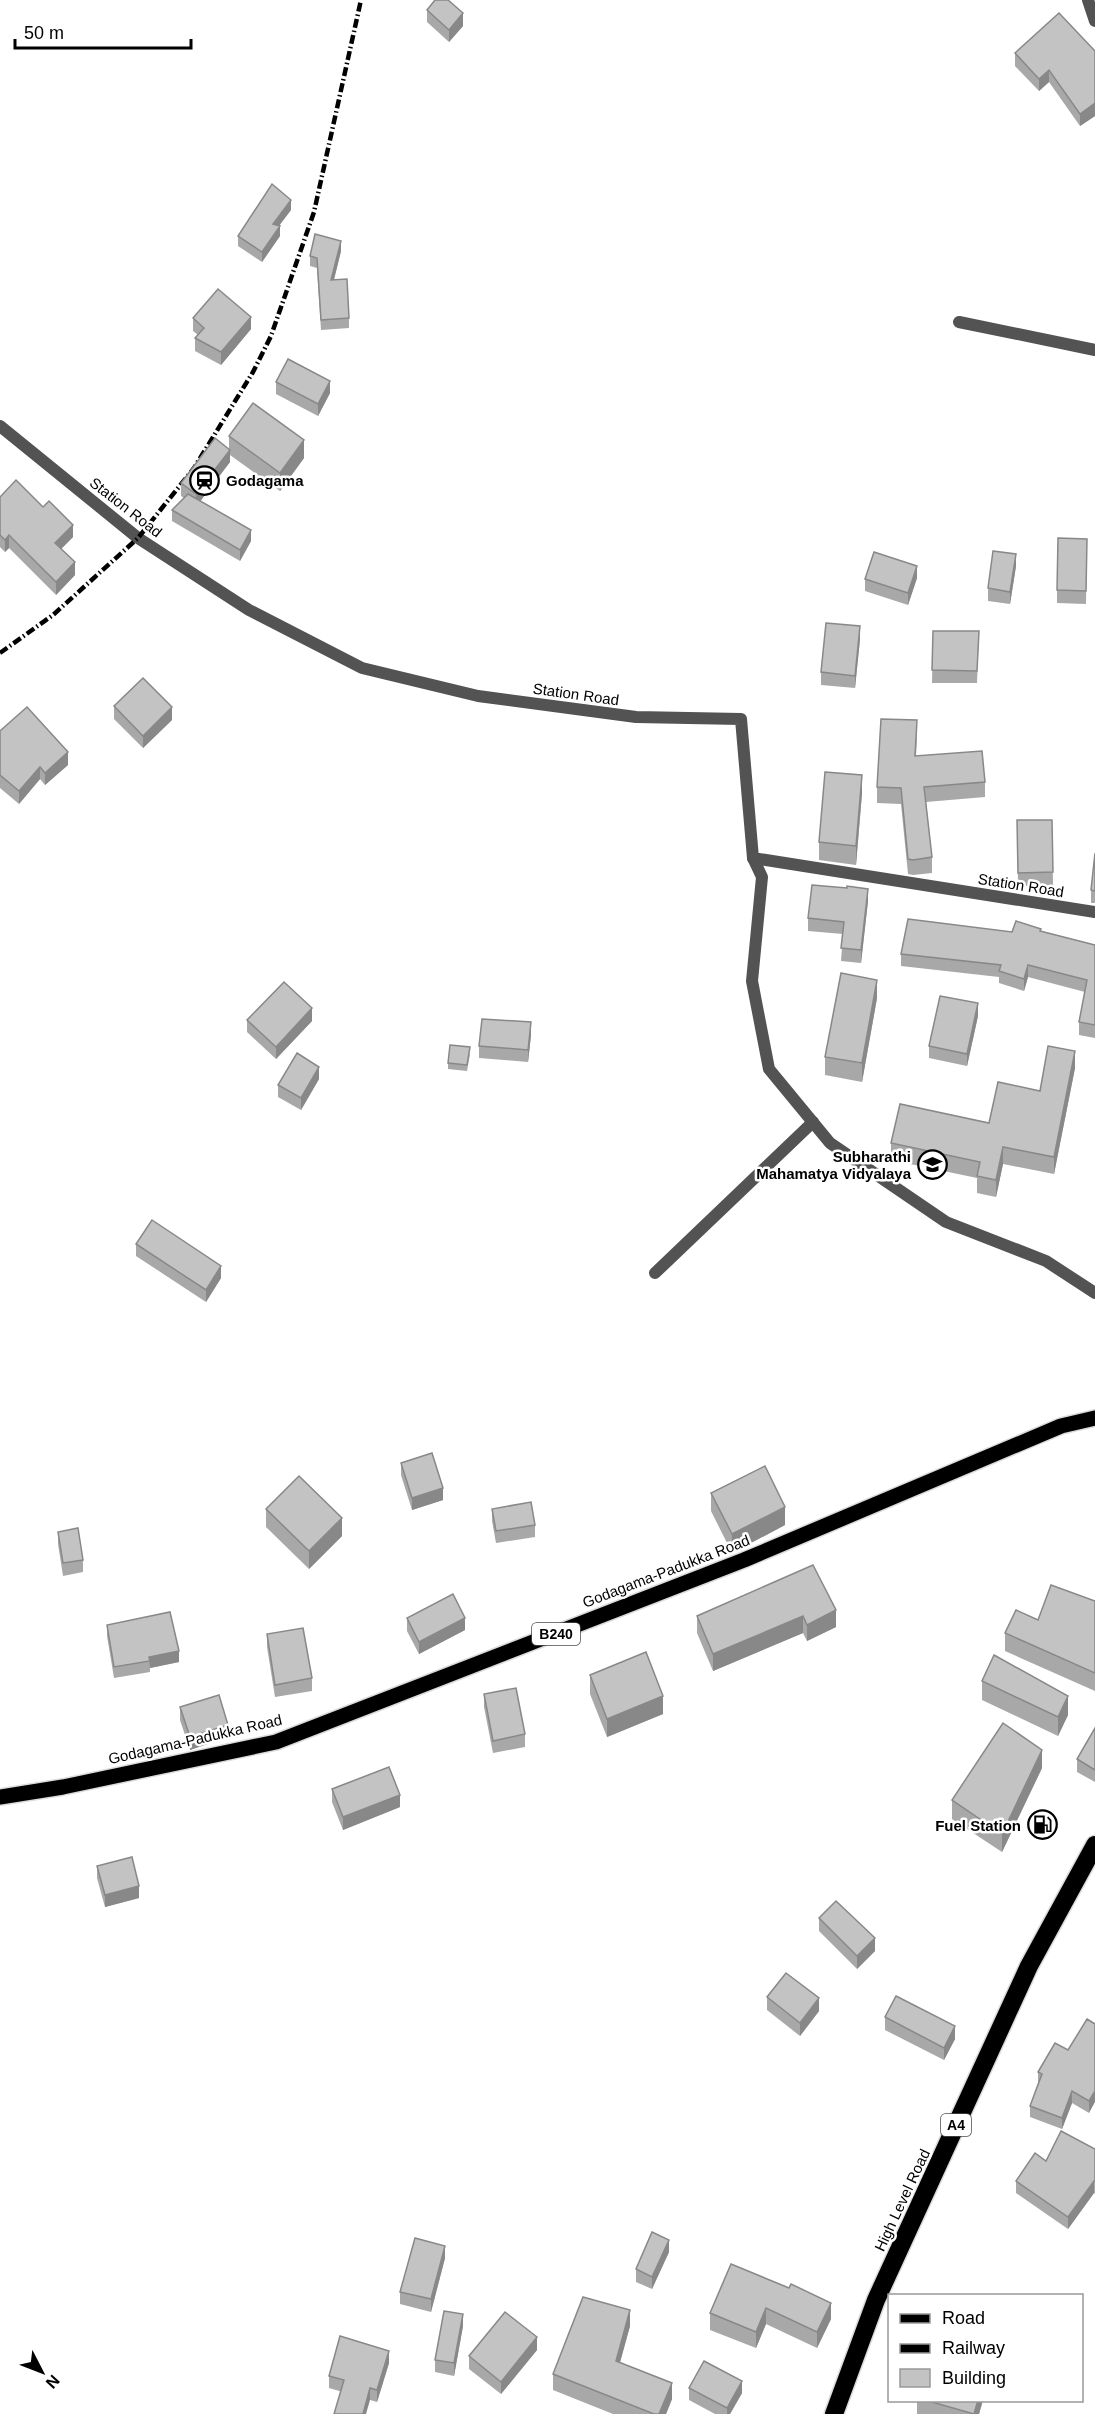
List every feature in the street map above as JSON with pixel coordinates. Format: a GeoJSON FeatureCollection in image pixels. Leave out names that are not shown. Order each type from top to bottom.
{"type":"FeatureCollection","features":[{"type":"Feature","properties":{"kind":"highway","name":"High Level Road"},"geometry":{"type":"LineString","coordinates":[[834,2414],[876,2300],[1029,1966],[1095,1845]]}},
{"type":"Feature","properties":{"kind":"main road","name":"Godagama-Padukka Road"},"geometry":{"type":"LineString","coordinates":[[0,1797],[63,1787],[276,1742],[744,1560],[1060,1426],[1095,1418]]}},
{"type":"Feature","properties":{"kind":"street"},"geometry":{"type":"LineString","coordinates":[[1088,0],[1095,21]]}},
{"type":"Feature","properties":{"kind":"street"},"geometry":{"type":"LineString","coordinates":[[959,322],[1095,350]]}},
{"type":"Feature","properties":{"kind":"street","name":"Station Road"},"geometry":{"type":"LineString","coordinates":[[0,426],[138,538],[249,610],[362,668],[477,696],[636,717],[741,719],[753,858],[1095,912]]}},
{"type":"Feature","properties":{"kind":"street"},"geometry":{"type":"LineString","coordinates":[[753,858],[762,877],[752,981],[770,1069],[830,1143],[946,1222],[1046,1261],[1095,1293]]}},
{"type":"Feature","properties":{"kind":"street"},"geometry":{"type":"LineString","coordinates":[[655,1273],[813,1122]]}},
{"type":"Feature","properties":{"kind":"building"},"geometry":{"type":"Polygon","coordinates":[[[435,0],[448,0],[463,13],[449,30],[427,10],[435,0]]]}},
{"type":"Feature","properties":{"kind":"building"},"geometry":{"type":"Polygon","coordinates":[[[1059,13],[1095,51],[1095,103],[1080,114],[1049,70],[1039,79],[1015,53],[1059,13]]]}},
{"type":"Feature","properties":{"kind":"building"},"geometry":{"type":"Polygon","coordinates":[[[272,184],[291,200],[273,224],[280,226],[262,252],[238,236],[272,184]]]}},
{"type":"Feature","properties":{"kind":"building"},"geometry":{"type":"Polygon","coordinates":[[[315,234],[341,241],[331,280],[347,279],[349,318],[321,320],[317,258],[310,256],[315,234]]]}},
{"type":"Feature","properties":{"kind":"building"},"geometry":{"type":"Polygon","coordinates":[[[218,289],[251,317],[221,352],[195,338],[204,328],[193,318],[218,289]]]}},
{"type":"Feature","properties":{"kind":"building"},"geometry":{"type":"Polygon","coordinates":[[[288,359],[330,381],[318,404],[276,382],[288,359]]]}},
{"type":"Feature","properties":{"kind":"building"},"geometry":{"type":"Polygon","coordinates":[[[253,403],[304,440],[280,473],[229,436],[253,403]]]}},
{"type":"Feature","properties":{"kind":"building"},"geometry":{"type":"Polygon","coordinates":[[[215,438],[230,450],[196,494],[181,483],[215,438]]]}},
{"type":"Feature","properties":{"kind":"building"},"geometry":{"type":"Polygon","coordinates":[[[16,480],[43,507],[49,501],[73,525],[55,543],[75,562],[56,582],[9,535],[5,540],[0,535],[0,497],[16,480]]]}},
{"type":"Feature","properties":{"kind":"building"},"geometry":{"type":"Polygon","coordinates":[[[188,494],[251,530],[240,550],[172,510],[188,494]]]}},
{"type":"Feature","properties":{"kind":"building"},"geometry":{"type":"Polygon","coordinates":[[[1058,538],[1087,539],[1086,591],[1057,590],[1058,538]]]}},
{"type":"Feature","properties":{"kind":"building"},"geometry":{"type":"Polygon","coordinates":[[[993,551],[1016,554],[1010,592],[988,588],[993,551]]]}},
{"type":"Feature","properties":{"kind":"building"},"geometry":{"type":"Polygon","coordinates":[[[874,552],[917,566],[908,593],[865,579],[874,552]]]}},
{"type":"Feature","properties":{"kind":"building"},"geometry":{"type":"Polygon","coordinates":[[[826,623],[860,626],[855,676],[821,672],[826,623]]]}},
{"type":"Feature","properties":{"kind":"building"},"geometry":{"type":"Polygon","coordinates":[[[933,631],[979,631],[977,671],[932,670],[933,631]]]}},
{"type":"Feature","properties":{"kind":"building"},"geometry":{"type":"Polygon","coordinates":[[[143,678],[172,707],[143,736],[114,706],[143,678]]]}},
{"type":"Feature","properties":{"kind":"building"},"geometry":{"type":"Polygon","coordinates":[[[27,707],[68,752],[45,773],[40,767],[19,791],[0,775],[0,731],[27,707]]]}},
{"type":"Feature","properties":{"kind":"building"},"geometry":{"type":"Polygon","coordinates":[[[881,719],[917,720],[915,756],[982,751],[985,782],[924,787],[932,857],[908,859],[901,788],[877,787],[881,719]]]}},
{"type":"Feature","properties":{"kind":"building"},"geometry":{"type":"Polygon","coordinates":[[[825,772],[862,775],[856,846],[819,842],[825,772]]]}},
{"type":"Feature","properties":{"kind":"building"},"geometry":{"type":"Polygon","coordinates":[[[1017,820],[1052,820],[1053,872],[1018,873],[1017,820]]]}},
{"type":"Feature","properties":{"kind":"building"},"geometry":{"type":"Polygon","coordinates":[[[1095,853],[1095,891],[1091,890],[1095,853]]]}},
{"type":"Feature","properties":{"kind":"building"},"geometry":{"type":"Polygon","coordinates":[[[812,885],[868,889],[861,950],[841,948],[844,922],[808,918],[812,885]]]}},
{"type":"Feature","properties":{"kind":"building"},"geometry":{"type":"Polygon","coordinates":[[[908,919],[1012,932],[1016,921],[1041,929],[1040,931],[1095,945],[1095,1025],[1079,1022],[1087,980],[1028,965],[1024,979],[999,971],[1001,965],[901,954],[908,919]]]}},
{"type":"Feature","properties":{"kind":"building"},"geometry":{"type":"Polygon","coordinates":[[[841,973],[877,980],[862,1063],[825,1057],[841,973]]]}},
{"type":"Feature","properties":{"kind":"building"},"geometry":{"type":"Polygon","coordinates":[[[284,982],[312,1008],[276,1047],[247,1020],[284,982]]]}},
{"type":"Feature","properties":{"kind":"building"},"geometry":{"type":"Polygon","coordinates":[[[940,996],[978,1003],[967,1054],[929,1046],[940,996]]]}},
{"type":"Feature","properties":{"kind":"building"},"geometry":{"type":"Polygon","coordinates":[[[482,1019],[531,1022],[528,1050],[479,1046],[482,1019]]]}},
{"type":"Feature","properties":{"kind":"building"},"geometry":{"type":"Polygon","coordinates":[[[450,1045],[470,1047],[467,1065],[448,1063],[450,1045]]]}},
{"type":"Feature","properties":{"kind":"building"},"geometry":{"type":"Polygon","coordinates":[[[1048,1046],[1075,1051],[1054,1157],[1003,1147],[996,1180],[977,1176],[980,1162],[891,1143],[900,1104],[989,1123],[998,1082],[1040,1091],[1048,1046]]]}},
{"type":"Feature","properties":{"kind":"building"},"geometry":{"type":"Polygon","coordinates":[[[297,1053],[319,1067],[301,1098],[278,1085],[297,1053]]]}},
{"type":"Feature","properties":{"kind":"building"},"geometry":{"type":"Polygon","coordinates":[[[152,1220],[221,1266],[206,1290],[136,1244],[152,1220]]]}},
{"type":"Feature","properties":{"kind":"building"},"geometry":{"type":"Polygon","coordinates":[[[432,1453],[443,1488],[412,1498],[401,1463],[432,1453]]]}},
{"type":"Feature","properties":{"kind":"building"},"geometry":{"type":"Polygon","coordinates":[[[765,1466],[785,1507],[732,1534],[711,1493],[765,1466]]]}},
{"type":"Feature","properties":{"kind":"building"},"geometry":{"type":"Polygon","coordinates":[[[299,1476],[342,1518],[309,1551],[266,1509],[299,1476]]]}},
{"type":"Feature","properties":{"kind":"building"},"geometry":{"type":"Polygon","coordinates":[[[531,1502],[535,1525],[496,1531],[492,1509],[531,1502]]]}},
{"type":"Feature","properties":{"kind":"building"},"geometry":{"type":"Polygon","coordinates":[[[78,1528],[83,1560],[63,1563],[58,1532],[78,1528]]]}},
{"type":"Feature","properties":{"kind":"building"},"geometry":{"type":"Polygon","coordinates":[[[813,1565],[836,1610],[807,1625],[803,1616],[713,1654],[697,1616],[813,1565]]]}},
{"type":"Feature","properties":{"kind":"building"},"geometry":{"type":"Polygon","coordinates":[[[1051,1585],[1095,1601],[1095,1673],[1005,1633],[1016,1610],[1038,1620],[1051,1585]]]}},
{"type":"Feature","properties":{"kind":"building"},"geometry":{"type":"Polygon","coordinates":[[[453,1594],[465,1618],[419,1642],[407,1618],[453,1594]]]}},
{"type":"Feature","properties":{"kind":"building"},"geometry":{"type":"Polygon","coordinates":[[[170,1612],[179,1651],[149,1657],[150,1661],[114,1667],[107,1625],[170,1612]]]}},
{"type":"Feature","properties":{"kind":"building"},"geometry":{"type":"Polygon","coordinates":[[[303,1628],[312,1678],[275,1685],[267,1634],[303,1628]]]}},
{"type":"Feature","properties":{"kind":"building"},"geometry":{"type":"Polygon","coordinates":[[[646,1652],[663,1696],[607,1719],[590,1675],[646,1652]]]}},
{"type":"Feature","properties":{"kind":"building"},"geometry":{"type":"Polygon","coordinates":[[[994,1655],[1068,1696],[1058,1717],[982,1681],[994,1655]]]}},
{"type":"Feature","properties":{"kind":"building"},"geometry":{"type":"Polygon","coordinates":[[[516,1688],[525,1734],[493,1741],[484,1694],[516,1688]]]}},
{"type":"Feature","properties":{"kind":"building"},"geometry":{"type":"Polygon","coordinates":[[[219,1695],[228,1725],[190,1737],[180,1707],[219,1695]]]}},
{"type":"Feature","properties":{"kind":"building"},"geometry":{"type":"Polygon","coordinates":[[[1003,1723],[1042,1750],[1002,1834],[952,1800],[1003,1723]]]}},
{"type":"Feature","properties":{"kind":"building"},"geometry":{"type":"Polygon","coordinates":[[[1095,1728],[1095,1770],[1077,1759],[1095,1728]]]}},
{"type":"Feature","properties":{"kind":"building"},"geometry":{"type":"Polygon","coordinates":[[[389,1767],[400,1795],[343,1817],[332,1789],[389,1767]]]}},
{"type":"Feature","properties":{"kind":"building"},"geometry":{"type":"Polygon","coordinates":[[[132,1857],[139,1886],[105,1895],[97,1866],[132,1857]]]}},
{"type":"Feature","properties":{"kind":"building"},"geometry":{"type":"Polygon","coordinates":[[[836,1901],[875,1938],[857,1956],[819,1918],[836,1901]]]}},
{"type":"Feature","properties":{"kind":"building"},"geometry":{"type":"Polygon","coordinates":[[[786,1973],[819,1998],[800,2023],[767,1997],[786,1973]]]}},
{"type":"Feature","properties":{"kind":"building"},"geometry":{"type":"Polygon","coordinates":[[[896,1996],[955,2026],[944,2048],[885,2017],[896,1996]]]}},
{"type":"Feature","properties":{"kind":"building"},"geometry":{"type":"Polygon","coordinates":[[[1087,2019],[1095,2024],[1095,2091],[1089,2101],[1072,2091],[1062,2118],[1030,2106],[1042,2074],[1038,2072],[1055,2043],[1068,2050],[1087,2019]]]}},
{"type":"Feature","properties":{"kind":"building"},"geometry":{"type":"Polygon","coordinates":[[[1061,2131],[1095,2149],[1095,2181],[1068,2217],[1016,2181],[1035,2153],[1046,2161],[1061,2131]]]}},
{"type":"Feature","properties":{"kind":"building"},"geometry":{"type":"Polygon","coordinates":[[[652,2232],[669,2240],[652,2277],[636,2269],[652,2232]]]}},
{"type":"Feature","properties":{"kind":"building"},"geometry":{"type":"Polygon","coordinates":[[[415,2238],[445,2246],[431,2299],[400,2292],[415,2238]]]}},
{"type":"Feature","properties":{"kind":"building"},"geometry":{"type":"Polygon","coordinates":[[[731,2264],[789,2288],[791,2284],[831,2303],[817,2332],[766,2308],[756,2332],[710,2313],[731,2264]]]}},
{"type":"Feature","properties":{"kind":"building"},"geometry":{"type":"Polygon","coordinates":[[[583,2297],[630,2310],[616,2361],[672,2383],[659,2414],[553,2374],[583,2297]]]}},
{"type":"Feature","properties":{"kind":"building"},"geometry":{"type":"Polygon","coordinates":[[[444,2311],[463,2314],[454,2363],[435,2360],[444,2311]]]}},
{"type":"Feature","properties":{"kind":"building"},"geometry":{"type":"Polygon","coordinates":[[[505,2312],[537,2337],[501,2382],[469,2356],[505,2312]]]}},
{"type":"Feature","properties":{"kind":"building"},"geometry":{"type":"Polygon","coordinates":[[[340,2336],[389,2351],[377,2390],[370,2388],[363,2414],[334,2414],[344,2380],[329,2376],[340,2336]]]}},
{"type":"Feature","properties":{"kind":"building"},"geometry":{"type":"Polygon","coordinates":[[[704,2361],[742,2381],[727,2408],[689,2388],[704,2361]]]}},
{"type":"Feature","properties":{"kind":"building"},"geometry":{"type":"Polygon","coordinates":[[[932,2402],[977,2402],[974,2414],[932,2402]]]}},
{"type":"Feature","properties":{"kind":"railway"},"geometry":{"type":"LineString","coordinates":[[0,653],[53,615],[138,538],[194,468],[253,372],[271,336],[314,212],[361,0]]}},
{"type":"Feature","properties":{"kind":"place","name":"Godagama"},"geometry":{"type":"Point","coordinates":[205,480]}},
{"type":"Feature","properties":{"kind":"place","name":"Subharathi Mahamatya Vidyalaya"},"geometry":{"type":"Point","coordinates":[932,1165]}},
{"type":"Feature","properties":{"kind":"place","name":"Fuel Station"},"geometry":{"type":"Point","coordinates":[1042,1825]}}]}
